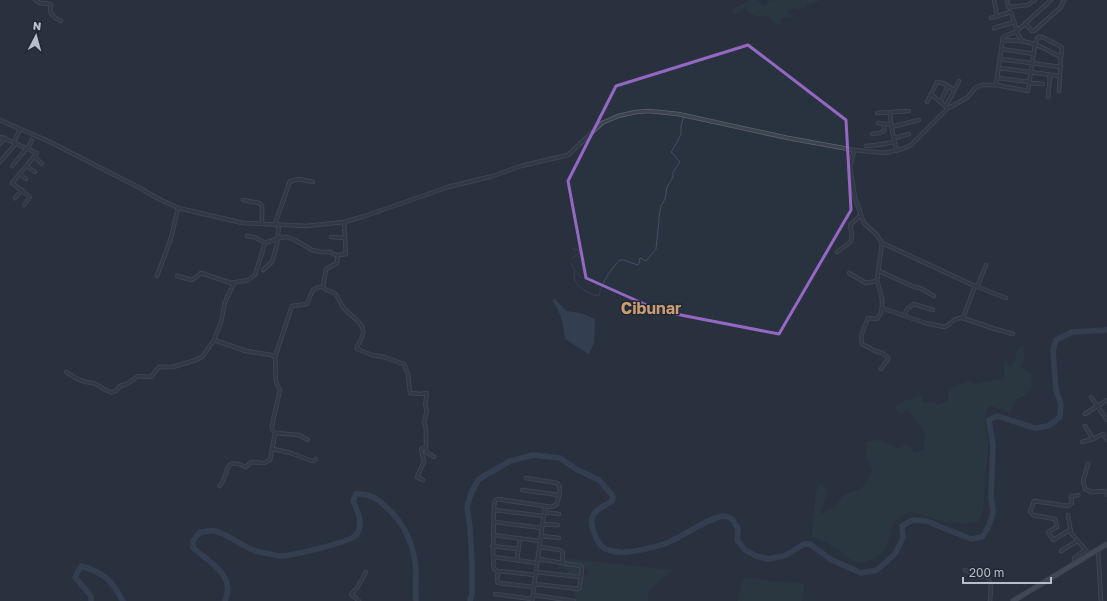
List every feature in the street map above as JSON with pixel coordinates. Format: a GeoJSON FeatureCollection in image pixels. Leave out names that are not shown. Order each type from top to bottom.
{"type":"FeatureCollection","features":[{"type":"Feature","properties":{"kind":"main road"},"geometry":{"type":"LineString","coordinates":[[1013,601],[1022,598],[1075,563],[1087,552],[1098,550],[1107,544]]}},
{"type":"Feature","properties":{"kind":"street"},"geometry":{"type":"LineString","coordinates":[[35,0],[40,3],[51,4],[50,12],[55,18],[61,21]]}},
{"type":"Feature","properties":{"kind":"street"},"geometry":{"type":"LineString","coordinates":[[994,0],[996,16]]}},
{"type":"Feature","properties":{"kind":"street"},"geometry":{"type":"LineString","coordinates":[[1007,0],[1016,31],[1022,41]]}},
{"type":"Feature","properties":{"kind":"street"},"geometry":{"type":"LineString","coordinates":[[1009,7],[1028,6],[1035,0]]}},
{"type":"Feature","properties":{"kind":"street"},"geometry":{"type":"LineString","coordinates":[[1043,0],[1050,1]]}},
{"type":"Feature","properties":{"kind":"street"},"geometry":{"type":"LineString","coordinates":[[1025,23],[1032,31],[1034,31],[1062,6],[1064,0]]}},
{"type":"Feature","properties":{"kind":"street"},"geometry":{"type":"LineString","coordinates":[[996,85],[1002,40],[1004,36],[1016,31],[1050,1]]}},
{"type":"Feature","properties":{"kind":"street"},"geometry":{"type":"LineString","coordinates":[[991,18],[1011,12]]}},
{"type":"Feature","properties":{"kind":"street"},"geometry":{"type":"LineString","coordinates":[[994,28],[1014,22]]}},
{"type":"Feature","properties":{"kind":"street"},"geometry":{"type":"LineString","coordinates":[[946,107],[968,98],[974,90],[982,85],[996,85],[1028,91],[1035,44],[1040,36],[1062,48],[1059,91]]}},
{"type":"Feature","properties":{"kind":"street"},"geometry":{"type":"LineString","coordinates":[[1002,40],[1022,41],[1035,44],[1061,58]]}},
{"type":"Feature","properties":{"kind":"street"},"geometry":{"type":"LineString","coordinates":[[1001,49],[1034,54]]}},
{"type":"Feature","properties":{"kind":"street"},"geometry":{"type":"LineString","coordinates":[[1000,59],[1061,67]]}},
{"type":"Feature","properties":{"kind":"street"},"geometry":{"type":"LineString","coordinates":[[999,68],[1060,76]]}},
{"type":"Feature","properties":{"kind":"street"},"geometry":{"type":"LineString","coordinates":[[1048,97],[1050,75]]}},
{"type":"Feature","properties":{"kind":"street"},"geometry":{"type":"LineString","coordinates":[[998,78],[1043,84]]}},
{"type":"Feature","properties":{"kind":"street"},"geometry":{"type":"LineString","coordinates":[[0,120],[50,142],[178,208],[244,223],[307,226],[344,222],[366,216],[448,187],[493,176],[521,166],[568,155],[602,123],[618,116],[636,112],[649,111],[685,116],[788,138],[854,150],[885,153],[896,151],[911,145],[946,107],[959,81]]}},
{"type":"Feature","properties":{"kind":"street"},"geometry":{"type":"LineString","coordinates":[[927,102],[937,82],[940,82],[954,90]]}},
{"type":"Feature","properties":{"kind":"street"},"geometry":{"type":"LineString","coordinates":[[941,101],[948,86]]}},
{"type":"Feature","properties":{"kind":"street"},"geometry":{"type":"LineString","coordinates":[[931,94],[941,101],[946,107]]}},
{"type":"Feature","properties":{"kind":"street"},"geometry":{"type":"LineString","coordinates":[[876,113],[909,111]]}},
{"type":"Feature","properties":{"kind":"street"},"geometry":{"type":"LineString","coordinates":[[890,113],[896,151]]}},
{"type":"Feature","properties":{"kind":"street"},"geometry":{"type":"LineString","coordinates":[[878,123],[891,125],[919,120]]}},
{"type":"Feature","properties":{"kind":"street"},"geometry":{"type":"LineString","coordinates":[[872,134],[884,131],[884,124]]}},
{"type":"Feature","properties":{"kind":"street"},"geometry":{"type":"LineString","coordinates":[[0,162],[15,143],[20,128]]}},
{"type":"Feature","properties":{"kind":"street"},"geometry":{"type":"LineString","coordinates":[[866,146],[877,145],[909,134]]}},
{"type":"Feature","properties":{"kind":"street"},"geometry":{"type":"LineString","coordinates":[[1,141],[5,138],[37,153],[35,158],[26,166],[12,183],[30,197],[24,205]]}},
{"type":"Feature","properties":{"kind":"street"},"geometry":{"type":"LineString","coordinates":[[12,166],[32,140]]}},
{"type":"Feature","properties":{"kind":"street"},"geometry":{"type":"LineString","coordinates":[[854,150],[850,173],[860,216],[864,223],[877,235],[882,243],[1006,298]]}},
{"type":"Feature","properties":{"kind":"street"},"geometry":{"type":"LineString","coordinates":[[35,158],[42,164]]}},
{"type":"Feature","properties":{"kind":"street"},"geometry":{"type":"LineString","coordinates":[[26,166],[35,172]]}},
{"type":"Feature","properties":{"kind":"street"},"geometry":{"type":"LineString","coordinates":[[19,174],[26,179]]}},
{"type":"Feature","properties":{"kind":"street"},"geometry":{"type":"LineString","coordinates":[[263,270],[272,262],[277,238],[277,224],[290,181],[299,179],[313,182]]}},
{"type":"Feature","properties":{"kind":"street"},"geometry":{"type":"LineString","coordinates":[[15,198],[22,190]]}},
{"type":"Feature","properties":{"kind":"street"},"geometry":{"type":"LineString","coordinates":[[243,200],[259,203],[262,206],[262,224]]}},
{"type":"Feature","properties":{"kind":"street"},"geometry":{"type":"LineString","coordinates":[[157,276],[171,238],[178,208]]}},
{"type":"Feature","properties":{"kind":"street"},"geometry":{"type":"LineString","coordinates":[[837,252],[850,243],[852,234],[850,225],[860,216]]}},
{"type":"Feature","properties":{"kind":"street"},"geometry":{"type":"LineString","coordinates":[[265,243],[277,238],[291,238],[312,250],[330,252],[337,256],[346,254],[344,222]]}},
{"type":"Feature","properties":{"kind":"street"},"geometry":{"type":"LineString","coordinates":[[247,236],[254,237],[265,243]]}},
{"type":"Feature","properties":{"kind":"street"},"geometry":{"type":"LineString","coordinates":[[331,237],[345,238]]}},
{"type":"Feature","properties":{"kind":"street"},"geometry":{"type":"LineString","coordinates":[[177,276],[192,280],[200,273],[234,283],[248,280],[255,276],[265,243]]}},
{"type":"Feature","properties":{"kind":"street"},"geometry":{"type":"LineString","coordinates":[[881,369],[888,357],[862,344],[861,337],[868,318],[878,319],[882,313],[882,299],[877,281],[882,243]]}},
{"type":"Feature","properties":{"kind":"street"},"geometry":{"type":"LineString","coordinates":[[323,287],[326,269],[337,263],[337,256]]}},
{"type":"Feature","properties":{"kind":"street"},"geometry":{"type":"LineString","coordinates":[[963,318],[986,265]]}},
{"type":"Feature","properties":{"kind":"street"},"geometry":{"type":"LineString","coordinates":[[879,271],[914,287],[920,288],[934,296]]}},
{"type":"Feature","properties":{"kind":"street"},"geometry":{"type":"LineString","coordinates":[[849,273],[866,284],[877,281]]}},
{"type":"Feature","properties":{"kind":"street"},"geometry":{"type":"LineString","coordinates":[[66,372],[75,378],[97,384],[106,391],[117,391],[120,386],[127,384],[138,376],[151,377],[159,368],[173,367],[201,358],[214,340],[220,328],[225,302],[234,283]]}},
{"type":"Feature","properties":{"kind":"street"},"geometry":{"type":"LineString","coordinates":[[220,486],[231,464],[236,463],[246,467],[251,462],[264,463],[270,460],[275,433],[272,429],[272,425],[280,389],[276,382],[275,357],[292,306],[307,304],[314,289],[320,286],[338,296],[343,306],[359,321],[363,334],[357,348],[372,355],[404,364],[408,374],[410,393],[427,393],[425,406],[427,410],[425,416],[426,452],[434,456]]}},
{"type":"Feature","properties":{"kind":"street"},"geometry":{"type":"LineString","coordinates":[[904,315],[908,308],[914,304],[933,310]]}},
{"type":"Feature","properties":{"kind":"street"},"geometry":{"type":"LineString","coordinates":[[882,308],[925,323],[942,327],[945,327],[958,318],[963,318],[1013,334]]}},
{"type":"Feature","properties":{"kind":"street"},"geometry":{"type":"LineString","coordinates":[[214,340],[246,351],[275,357]]}},
{"type":"Feature","properties":{"kind":"street"},"geometry":{"type":"LineString","coordinates":[[1091,397],[1106,417]]}},
{"type":"Feature","properties":{"kind":"street"},"geometry":{"type":"LineString","coordinates":[[1086,414],[1107,400]]}},
{"type":"Feature","properties":{"kind":"street"},"geometry":{"type":"LineString","coordinates":[[1085,426],[1093,440]]}},
{"type":"Feature","properties":{"kind":"street"},"geometry":{"type":"LineString","coordinates":[[275,433],[299,435],[308,440]]}},
{"type":"Feature","properties":{"kind":"street"},"geometry":{"type":"LineString","coordinates":[[1082,442],[1093,440],[1105,433],[1107,440]]}},
{"type":"Feature","properties":{"kind":"street"},"geometry":{"type":"LineString","coordinates":[[423,480],[417,477],[424,462],[421,449],[426,446]]}},
{"type":"Feature","properties":{"kind":"street"},"geometry":{"type":"LineString","coordinates":[[273,449],[291,453],[313,461],[316,459]]}},
{"type":"Feature","properties":{"kind":"street"},"geometry":{"type":"LineString","coordinates":[[1088,464],[1083,481],[1085,489],[1091,492],[1105,491],[1107,495]]}},
{"type":"Feature","properties":{"kind":"street"},"geometry":{"type":"LineString","coordinates":[[526,478],[557,483],[560,486],[556,506],[545,506],[497,499],[495,501],[492,546],[494,569],[498,571],[581,577]]}},
{"type":"Feature","properties":{"kind":"street"},"geometry":{"type":"LineString","coordinates":[[522,490],[559,495]]}},
{"type":"Feature","properties":{"kind":"street"},"geometry":{"type":"LineString","coordinates":[[1070,530],[1053,540],[1048,532],[1057,527],[1054,518],[1033,515],[1030,512],[1034,501],[1068,506],[1072,503],[1071,497],[1078,495]]}},
{"type":"Feature","properties":{"kind":"street"},"geometry":{"type":"LineString","coordinates":[[495,594],[532,600],[545,506]]}},
{"type":"Feature","properties":{"kind":"street"},"geometry":{"type":"LineString","coordinates":[[494,510],[544,516]]}},
{"type":"Feature","properties":{"kind":"street"},"geometry":{"type":"LineString","coordinates":[[544,512],[559,514]]}},
{"type":"Feature","properties":{"kind":"street"},"geometry":{"type":"LineString","coordinates":[[1068,515],[1070,530],[1087,552]]}},
{"type":"Feature","properties":{"kind":"street"},"geometry":{"type":"LineString","coordinates":[[494,522],[542,528]]}},
{"type":"Feature","properties":{"kind":"street"},"geometry":{"type":"LineString","coordinates":[[543,524],[558,525]]}},
{"type":"Feature","properties":{"kind":"street"},"geometry":{"type":"LineString","coordinates":[[493,535],[540,541]]}},
{"type":"Feature","properties":{"kind":"street"},"geometry":{"type":"LineString","coordinates":[[541,536],[559,538]]}},
{"type":"Feature","properties":{"kind":"street"},"geometry":{"type":"LineString","coordinates":[[516,560],[520,538]]}},
{"type":"Feature","properties":{"kind":"street"},"geometry":{"type":"LineString","coordinates":[[1061,551],[1077,541]]}},
{"type":"Feature","properties":{"kind":"street"},"geometry":{"type":"LineString","coordinates":[[492,546],[518,549]]}},
{"type":"Feature","properties":{"kind":"street"},"geometry":{"type":"LineString","coordinates":[[539,547],[560,550],[563,552],[562,563]]}},
{"type":"Feature","properties":{"kind":"street"},"geometry":{"type":"LineString","coordinates":[[1098,550],[1101,600],[1107,598]]}},
{"type":"Feature","properties":{"kind":"street"},"geometry":{"type":"LineString","coordinates":[[494,557],[537,563]]}},
{"type":"Feature","properties":{"kind":"street"},"geometry":{"type":"LineString","coordinates":[[498,571],[498,583],[579,589],[581,566],[538,559]]}},
{"type":"Feature","properties":{"kind":"street"},"geometry":{"type":"LineString","coordinates":[[965,570],[981,577],[984,574],[987,574],[991,587],[990,601]]}},
{"type":"Feature","properties":{"kind":"street"},"geometry":{"type":"LineString","coordinates":[[359,601],[351,594],[357,588],[366,572]]}},
{"type":"Feature","properties":{"kind":"street"},"geometry":{"type":"LineString","coordinates":[[533,595],[574,601]]}},
{"type":"Feature","properties":{"kind":"highlighted area"},"geometry":{"type":"Polygon","coordinates":[[[748,45],[846,120],[851,210],[779,334],[660,311],[586,278],[568,181],[616,86],[748,45]]]}},
{"type":"Feature","properties":{"kind":"shaded area"},"geometry":{"type":"Polygon","coordinates":[[[750,0],[756,0],[764,6],[767,5],[770,0],[773,2],[774,0],[821,0],[810,4],[806,3],[805,7],[798,10],[794,8],[786,11],[793,17],[780,18],[781,24],[778,25],[768,16],[761,17],[755,15],[744,7],[739,12],[734,14],[732,10],[750,0]]]}},
{"type":"Feature","properties":{"kind":"shaded area"},"geometry":{"type":"Polygon","coordinates":[[[1023,346],[1024,358],[1021,368],[1031,373],[1032,387],[1025,395],[1015,400],[1010,413],[989,405],[986,416],[988,454],[983,504],[981,516],[978,522],[960,524],[952,523],[911,511],[905,514],[894,524],[891,529],[886,548],[880,555],[858,564],[827,542],[812,537],[815,498],[819,483],[828,491],[820,515],[834,507],[845,494],[861,489],[873,471],[866,455],[866,442],[880,440],[899,449],[906,444],[915,453],[924,450],[925,432],[908,409],[901,414],[895,408],[901,402],[921,396],[923,403],[932,402],[938,405],[949,401],[948,393],[954,387],[968,381],[976,384],[988,381],[1004,380],[1005,359],[1010,368],[1016,360],[1016,352],[1023,346]]]}},
{"type":"Feature","properties":{"kind":"shaded area"},"geometry":{"type":"Polygon","coordinates":[[[559,558],[673,570],[660,579],[648,593],[648,601],[577,601],[572,586],[578,587],[582,585],[585,588],[577,579],[590,572],[586,568],[580,573],[572,575],[564,568],[558,569],[561,560],[559,558]]]}},
{"type":"Feature","properties":{"kind":"shaded area"},"geometry":{"type":"Polygon","coordinates":[[[743,578],[804,584],[802,601],[738,601],[743,578]]]}},
{"type":"Feature","properties":{"kind":"water"},"geometry":{"type":"Polygon","coordinates":[[[553,299],[555,299],[566,311],[580,313],[595,319],[594,343],[589,354],[565,339],[559,312],[553,299]]]}},
{"type":"Feature","properties":{"kind":"waterway"},"geometry":{"type":"LineString","coordinates":[[599,296],[607,276],[620,260],[638,265],[640,261],[639,259],[641,258],[645,261],[647,260],[656,249],[661,206],[665,199],[667,187],[673,177],[673,172],[680,162],[671,152],[681,134],[681,126],[684,116]]}},
{"type":"Feature","properties":{"kind":"waterway"},"geometry":{"type":"LineString","coordinates":[[572,248],[580,251],[572,258]]}},
{"type":"Feature","properties":{"kind":"waterway"},"geometry":{"type":"LineString","coordinates":[[571,263],[575,271],[574,278],[578,285],[587,292],[598,296]]}},
{"type":"Feature","properties":{"kind":"waterway"},"geometry":{"type":"LineString","coordinates":[[470,601],[472,594],[472,563],[470,527],[467,507],[472,491],[479,479],[510,461],[533,455],[560,458],[576,469],[599,480],[613,496],[612,501],[600,508],[593,515],[592,521],[593,530],[601,546],[615,552],[648,549],[664,544],[712,519],[725,516],[733,520],[738,529],[737,540],[745,550],[756,556],[769,559],[786,555],[804,544],[810,544],[830,559],[861,573],[877,570],[895,554],[903,538],[902,526],[912,520],[926,521],[971,539],[982,537],[988,528],[993,513],[991,495],[993,446],[989,420],[997,416],[1035,428],[1048,426],[1060,417],[1061,404],[1056,390],[1053,350],[1056,340],[1072,332],[1107,330]]}},
{"type":"Feature","properties":{"kind":"waterway"},"geometry":{"type":"LineString","coordinates":[[225,601],[227,584],[220,570],[193,548],[193,541],[200,532],[215,531],[226,535],[253,550],[277,556],[333,545],[352,538],[356,535],[360,527],[358,514],[353,501],[356,494],[369,495],[379,501],[393,514],[404,528],[414,554],[416,601]]}},
{"type":"Feature","properties":{"kind":"waterway"},"geometry":{"type":"LineString","coordinates":[[91,601],[91,596],[75,577],[81,566],[96,571],[106,578],[115,588],[123,601]]}},
{"type":"Feature","properties":{"kind":"district","name":"Cibunar"},"geometry":{"type":"Point","coordinates":[651,308]}}]}
